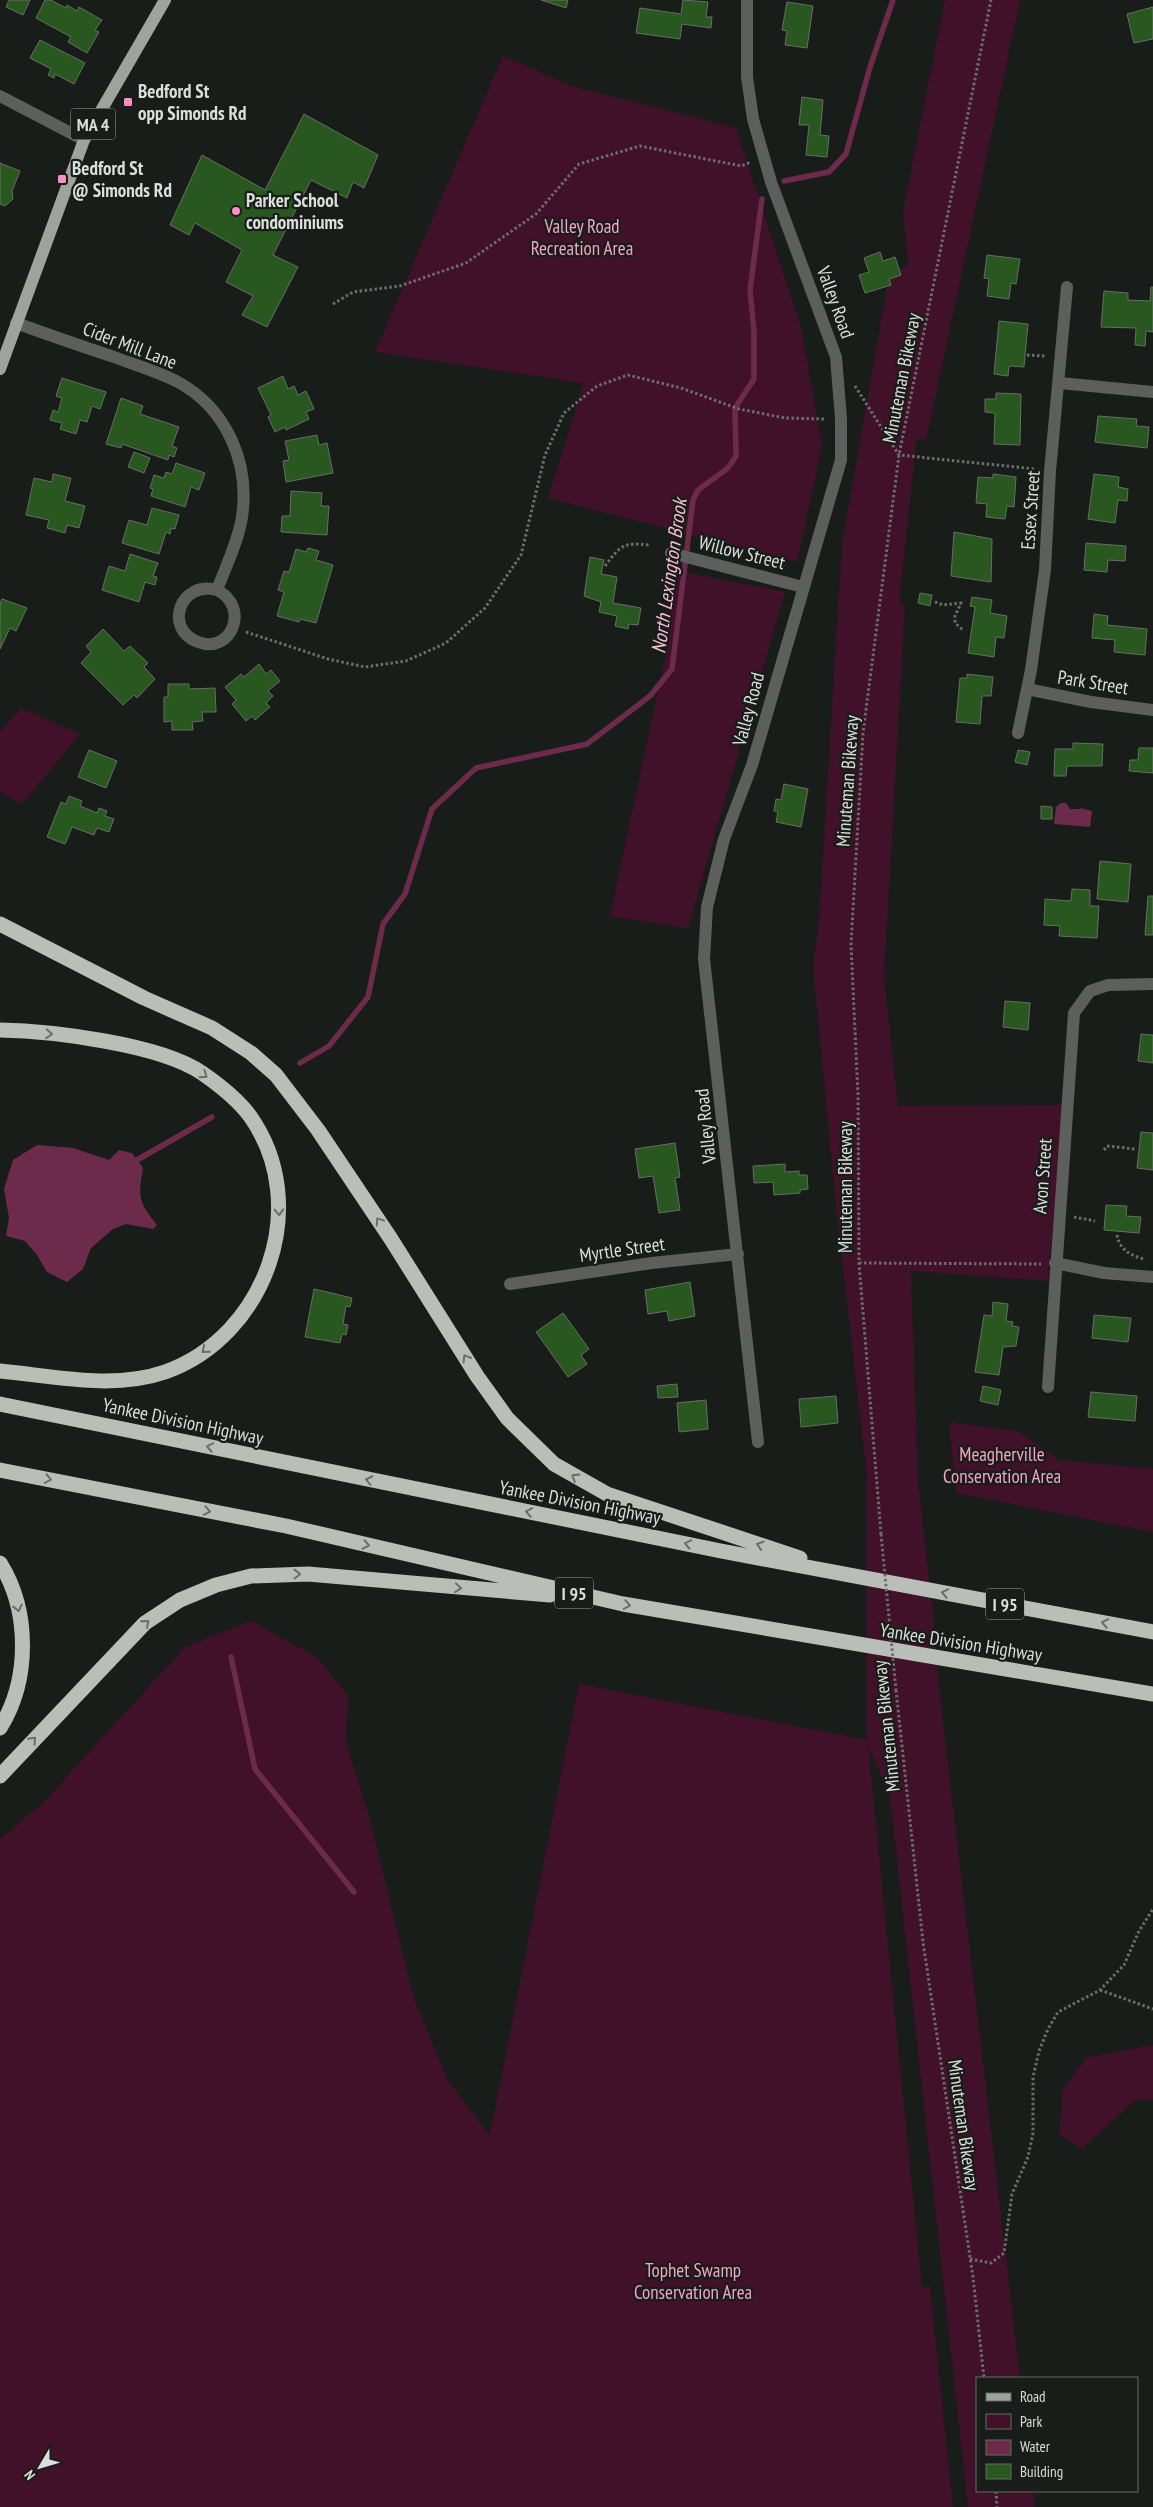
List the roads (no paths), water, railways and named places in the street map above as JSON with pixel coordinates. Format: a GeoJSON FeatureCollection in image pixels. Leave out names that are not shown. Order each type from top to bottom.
{"type":"FeatureCollection","features":[{"type":"Feature","properties":{"kind":"highway"},"geometry":{"type":"LineString","coordinates":[[0,924],[144,998],[212,1028],[251,1053],[276,1075],[318,1130],[482,1383],[507,1418],[554,1464],[607,1494],[856,1577]]}},
{"type":"Feature","properties":{"kind":"highway"},"geometry":{"type":"LineString","coordinates":[[0,1030],[96,1040],[168,1057],[201,1072],[249,1115],[263,1141],[272,1164],[280,1212],[273,1256],[253,1300],[233,1325],[201,1354],[164,1372],[114,1382],[0,1371]]}},
{"type":"Feature","properties":{"kind":"highway","name":"Yankee Division Highway"},"geometry":{"type":"LineString","coordinates":[[0,1404],[856,1577],[1153,1632]]}},
{"type":"Feature","properties":{"kind":"highway","name":"Yankee Division Highway"},"geometry":{"type":"LineString","coordinates":[[0,1470],[286,1526],[596,1598],[886,1650],[1153,1694]]}},
{"type":"Feature","properties":{"kind":"highway"},"geometry":{"type":"LineString","coordinates":[[0,1564],[15,1597],[22,1640],[18,1680],[11,1706],[0,1728]]}},
{"type":"Feature","properties":{"kind":"highway"},"geometry":{"type":"LineString","coordinates":[[0,1776],[145,1624],[180,1600],[216,1585],[251,1576],[308,1574],[596,1598]]}},
{"type":"Feature","properties":{"kind":"main road","name":"MA 4"},"geometry":{"type":"LineString","coordinates":[[0,369],[84,140],[165,0]]}},
{"type":"Feature","properties":{"kind":"street","name":"Valley Road"},"geometry":{"type":"LineString","coordinates":[[747,0],[747,77],[753,119],[768,172],[836,357],[841,419],[841,460],[752,765],[724,839],[707,907],[704,959],[758,1442]]}},
{"type":"Feature","properties":{"kind":"street"},"geometry":{"type":"LineString","coordinates":[[0,96],[84,140]]}},
{"type":"Feature","properties":{"kind":"street","name":"Essex Street"},"geometry":{"type":"LineString","coordinates":[[1018,733],[1037,632],[1045,570],[1050,471],[1060,383],[1067,287]]}},
{"type":"Feature","properties":{"kind":"street","name":"Cider Mill Lane"},"geometry":{"type":"LineString","coordinates":[[16,323],[162,374],[195,394],[219,417],[227,429],[239,458],[244,489],[241,520],[217,590]]}},
{"type":"Feature","properties":{"kind":"street"},"geometry":{"type":"LineString","coordinates":[[1060,383],[1153,392]]}},
{"type":"Feature","properties":{"kind":"street","name":"Willow Street"},"geometry":{"type":"LineString","coordinates":[[671,553],[803,587]]}},
{"type":"Feature","properties":{"kind":"street"},"geometry":{"type":"LineString","coordinates":[[205,588],[217,590],[228,597],[234,608],[233,627],[221,641],[209,644],[191,639],[180,624],[179,612],[188,595],[205,588]]}},
{"type":"Feature","properties":{"kind":"street","name":"Park Street"},"geometry":{"type":"LineString","coordinates":[[1027,689],[1090,702],[1153,710]]}},
{"type":"Feature","properties":{"kind":"street","name":"Avon Street"},"geometry":{"type":"LineString","coordinates":[[1048,1387],[1055,1263],[1074,1013],[1090,991],[1108,985],[1153,984]]}},
{"type":"Feature","properties":{"kind":"street","name":"Myrtle Street"},"geometry":{"type":"LineString","coordinates":[[510,1284],[652,1263],[738,1254]]}},
{"type":"Feature","properties":{"kind":"street"},"geometry":{"type":"LineString","coordinates":[[1055,1263],[1104,1273],[1153,1277]]}},
{"type":"Feature","properties":{"kind":"water"},"geometry":{"type":"Polygon","coordinates":[[[1061,803],[1066,803],[1070,809],[1081,808],[1092,811],[1090,827],[1054,824],[1056,807],[1061,803]]]}},
{"type":"Feature","properties":{"kind":"water"},"geometry":{"type":"Polygon","coordinates":[[[37,1145],[73,1148],[109,1160],[119,1150],[132,1153],[143,1168],[140,1186],[141,1199],[146,1210],[157,1225],[153,1229],[126,1224],[113,1229],[91,1248],[83,1269],[67,1282],[47,1272],[37,1255],[25,1241],[6,1236],[9,1218],[4,1189],[13,1160],[37,1145]]]}},
{"type":"Feature","properties":{"kind":"waterway","name":"North Lexington Brook"},"geometry":{"type":"LineString","coordinates":[[784,181],[829,172],[846,154],[870,67],[893,0]]}},
{"type":"Feature","properties":{"kind":"waterway","name":"North Lexington Brook"},"geometry":{"type":"LineString","coordinates":[[300,1063],[329,1046],[368,997],[383,924],[405,894],[432,809],[476,768],[587,744],[650,696],[672,669],[693,500],[698,490],[728,468],[736,456],[735,408],[754,379],[754,331],[750,290],[762,199]]}},
{"type":"Feature","properties":{"kind":"waterway","name":"North Lexington Brook"},"geometry":{"type":"LineString","coordinates":[[137,1160],[212,1117]]}},
{"type":"Feature","properties":{"kind":"waterway","name":"North Lexington Brook"},"geometry":{"type":"LineString","coordinates":[[231,1657],[255,1769],[354,1892]]}},
{"type":"Feature","properties":{"kind":"place","name":"Bedford St opp Simonds Rd"},"geometry":{"type":"Point","coordinates":[128,102]}},
{"type":"Feature","properties":{"kind":"place","name":"Bedford St @ Simonds Rd"},"geometry":{"type":"Point","coordinates":[62,179]}},
{"type":"Feature","properties":{"kind":"place","name":"Parker School condominiums"},"geometry":{"type":"Point","coordinates":[236,211]}},
{"type":"Feature","properties":{"kind":"park label","name":"Valley Road Recreation Area"},"geometry":{"type":"Point","coordinates":[582,237]}},
{"type":"Feature","properties":{"kind":"park label","name":"Meagherville Conservation Area"},"geometry":{"type":"Point","coordinates":[1002,1465]}},
{"type":"Feature","properties":{"kind":"park label","name":"Tophet Swamp Conservation Area"},"geometry":{"type":"Point","coordinates":[693,2281]}}]}
